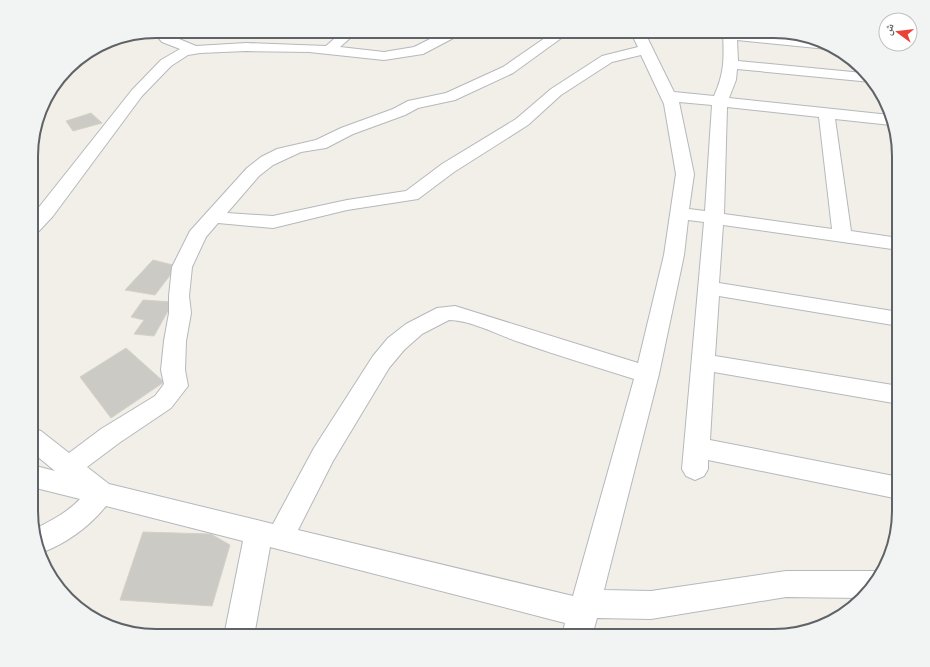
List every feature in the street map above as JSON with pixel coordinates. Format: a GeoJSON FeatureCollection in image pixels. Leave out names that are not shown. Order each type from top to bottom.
{"type":"FeatureCollection","features":[{"type":"Feature","properties":{"kind":"street"},"geometry":{"type":"LineString","coordinates":[[165,38],[167,40],[195,50]]}},
{"type":"Feature","properties":{"kind":"street"},"geometry":{"type":"LineString","coordinates":[[329,50],[343,38]]}},
{"type":"Feature","properties":{"kind":"street"},"geometry":{"type":"LineString","coordinates":[[38,221],[151,77],[166,63],[184,52],[246,47],[329,50],[384,56],[418,51],[443,38]]}},
{"type":"Feature","properties":{"kind":"street"},"geometry":{"type":"LineString","coordinates":[[68,467],[110,436],[163,402],[176,386],[173,370],[175,341],[180,313],[179,296],[182,267],[197,235],[253,172],[267,161],[298,148],[320,144],[347,131],[399,112],[413,104],[450,97],[508,70],[554,38]]}},
{"type":"Feature","properties":{"kind":"street"},"geometry":{"type":"LineString","coordinates":[[582,617],[648,374],[674,255],[684,174],[672,104],[640,38]]}},
{"type":"Feature","properties":{"kind":"street"},"geometry":{"type":"LineString","coordinates":[[730,38],[729,80],[720,101],[714,218],[696,459],[892,487]]}},
{"type":"Feature","properties":{"kind":"street"},"geometry":{"type":"LineString","coordinates":[[770,38],[806,42]]}},
{"type":"Feature","properties":{"kind":"street"},"geometry":{"type":"LineString","coordinates":[[212,217],[273,222],[347,205],[391,199],[412,194],[448,168],[515,126],[556,92],[607,59],[631,52],[646,50]]}},
{"type":"Feature","properties":{"kind":"street"},"geometry":{"type":"LineString","coordinates":[[730,64],[861,77]]}},
{"type":"Feature","properties":{"kind":"street"},"geometry":{"type":"LineString","coordinates":[[668,96],[886,120]]}},
{"type":"Feature","properties":{"kind":"street"},"geometry":{"type":"LineString","coordinates":[[826,113],[842,236]]}},
{"type":"Feature","properties":{"kind":"street"},"geometry":{"type":"LineString","coordinates":[[680,213],[892,243]]}},
{"type":"Feature","properties":{"kind":"street"},"geometry":{"type":"LineString","coordinates":[[708,288],[892,318]]}},
{"type":"Feature","properties":{"kind":"street"},"geometry":{"type":"LineString","coordinates":[[241,629],[270,535],[324,455],[381,362],[396,344],[414,330],[445,313],[455,313],[486,322],[530,338],[648,374]]}},
{"type":"Feature","properties":{"kind":"street"},"geometry":{"type":"LineString","coordinates":[[703,362],[892,394]]}},
{"type":"Feature","properties":{"kind":"street"},"geometry":{"type":"LineString","coordinates":[[38,443],[101,493]]}},
{"type":"Feature","properties":{"kind":"street"},"geometry":{"type":"LineString","coordinates":[[38,477],[270,535],[582,617],[786,584],[866,585]]}},
{"type":"Feature","properties":{"kind":"street"},"geometry":{"type":"LineString","coordinates":[[42,539],[66,526],[84,513],[101,493]]}},
{"type":"Feature","properties":{"kind":"building"},"geometry":{"type":"Polygon","coordinates":[[[91,113],[102,123],[73,131],[66,121],[91,113]]]}},
{"type":"Feature","properties":{"kind":"building"},"geometry":{"type":"Polygon","coordinates":[[[153,260],[177,266],[155,295],[125,290],[153,260]]]}},
{"type":"Feature","properties":{"kind":"building"},"geometry":{"type":"Polygon","coordinates":[[[143,300],[173,302],[154,336],[134,334],[144,320],[131,317],[143,300]]]}},
{"type":"Feature","properties":{"kind":"building"},"geometry":{"type":"Polygon","coordinates":[[[126,348],[164,382],[111,418],[80,377],[126,348]]]}},
{"type":"Feature","properties":{"kind":"building"},"geometry":{"type":"Polygon","coordinates":[[[143,532],[211,534],[230,545],[212,606],[120,600],[143,532]]]}}]}
